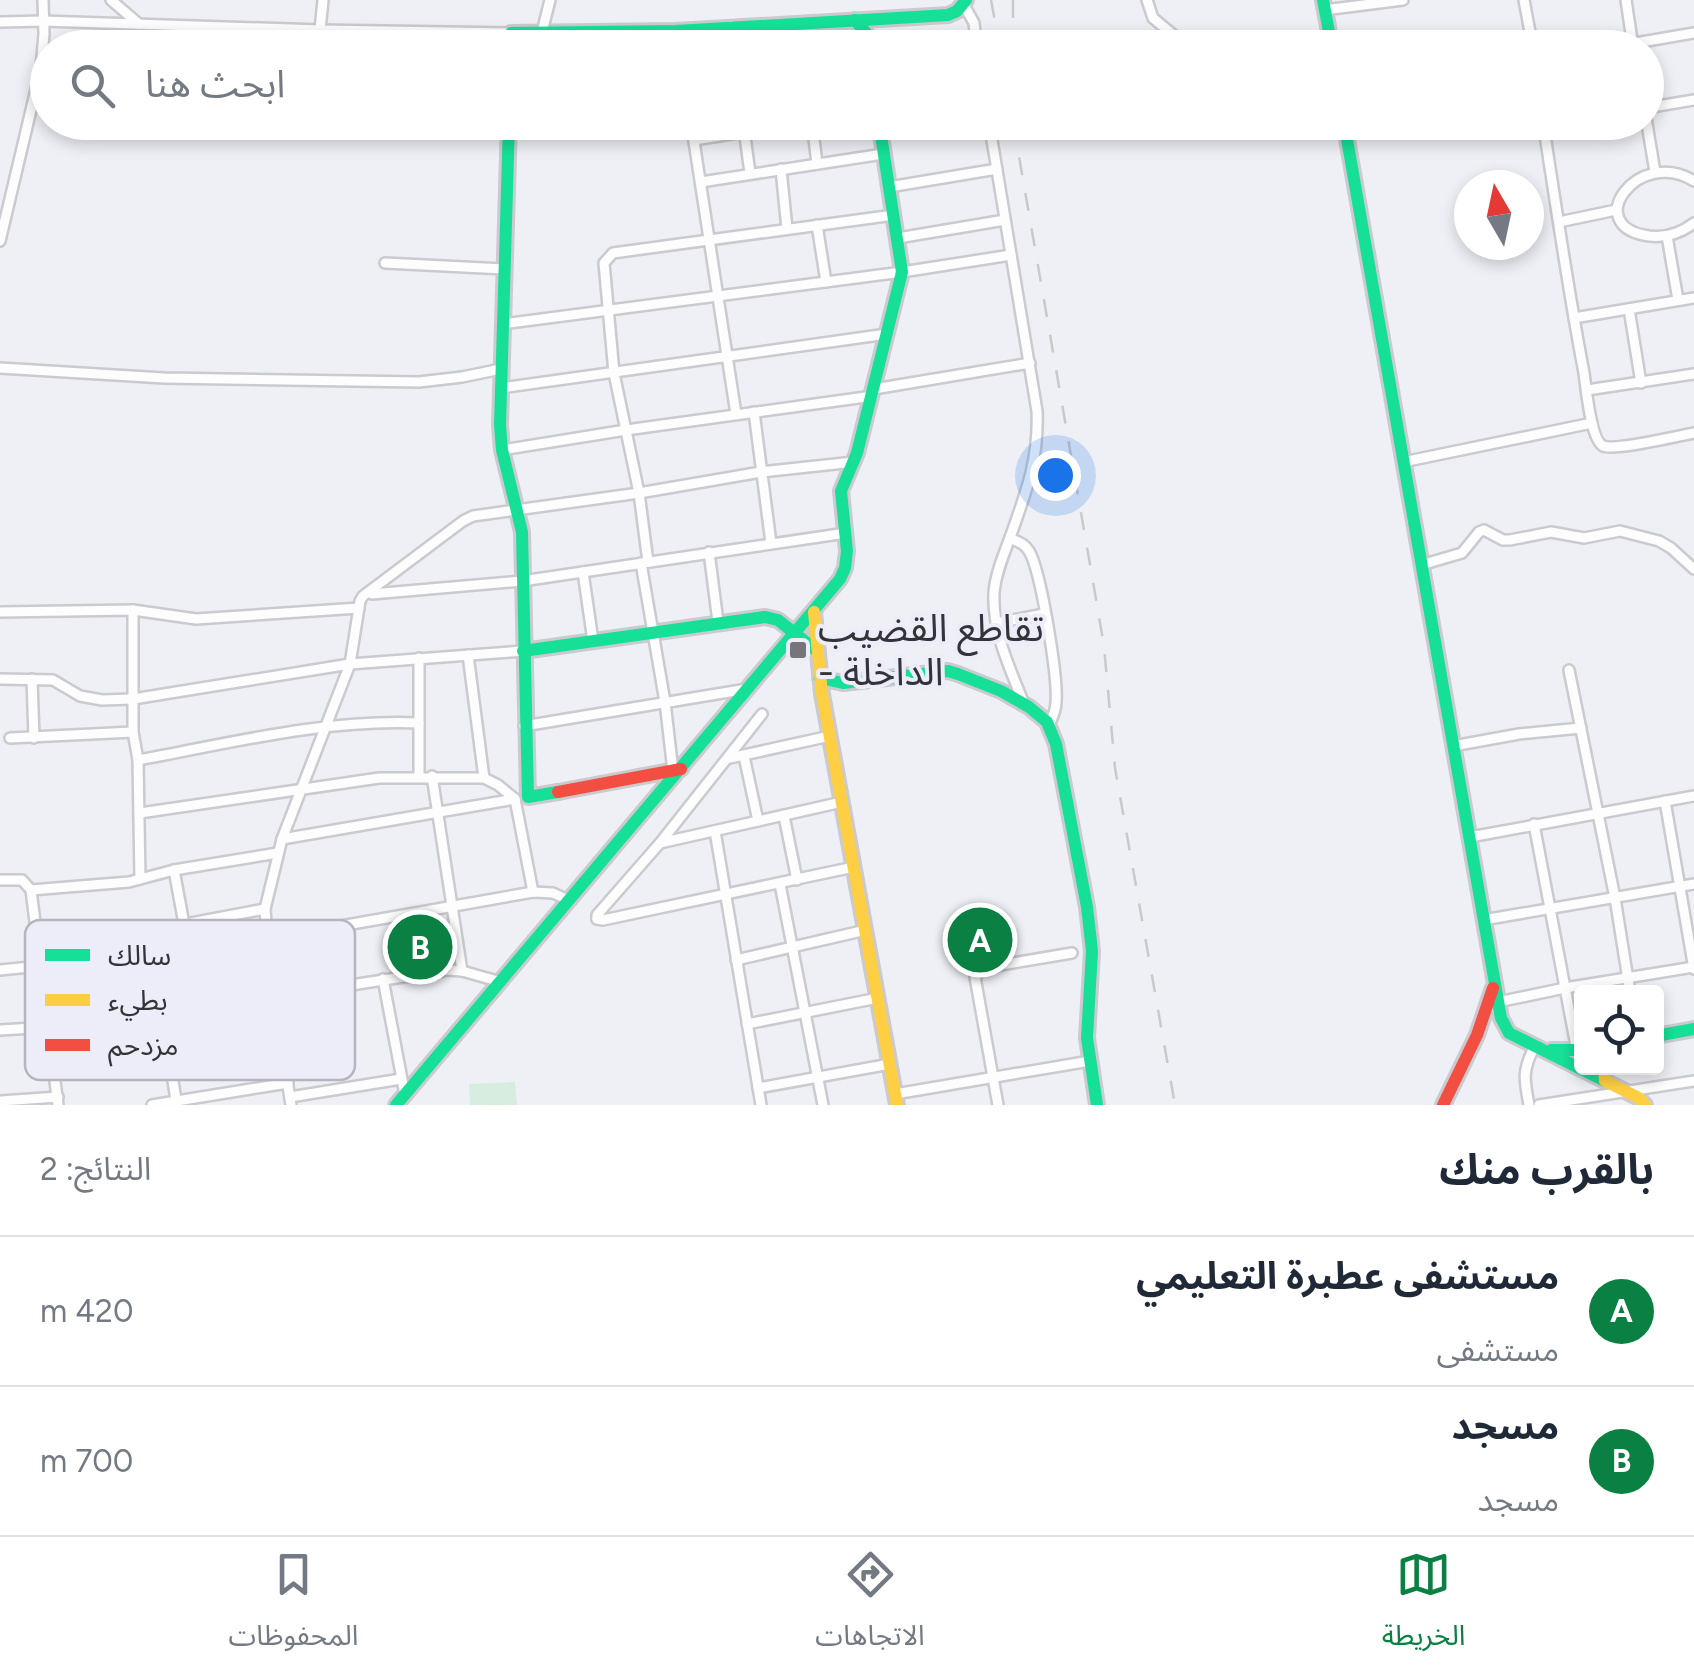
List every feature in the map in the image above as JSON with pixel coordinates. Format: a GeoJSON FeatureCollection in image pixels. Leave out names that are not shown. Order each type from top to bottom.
{"type":"FeatureCollection","features":[{"type":"Feature","properties":{"kind":"street"},"geometry":{"type":"LineString","coordinates":[[42,30],[43,0]]}},
{"type":"Feature","properties":{"kind":"street"},"geometry":{"type":"LineString","coordinates":[[111,0],[139,24]]}},
{"type":"Feature","properties":{"kind":"street"},"geometry":{"type":"LineString","coordinates":[[0,22],[320,30],[322,0]]}},
{"type":"Feature","properties":{"kind":"street"},"geometry":{"type":"LineString","coordinates":[[542,30],[550,0]]}},
{"type":"Feature","properties":{"kind":"street"},"geometry":{"type":"LineString","coordinates":[[1147,0],[1153,18],[1167,30]]}},
{"type":"Feature","properties":{"kind":"street"},"geometry":{"type":"LineString","coordinates":[[1328,30],[1323,5],[1403,0]]}},
{"type":"Feature","properties":{"kind":"street"},"geometry":{"type":"LineString","coordinates":[[1524,0],[1530,30]]}},
{"type":"Feature","properties":{"kind":"street"},"geometry":{"type":"LineString","coordinates":[[1626,0],[1631,30]]}},
{"type":"Feature","properties":{"kind":"street"},"geometry":{"type":"LineString","coordinates":[[687,30],[948,14],[965,2],[975,30]]}},
{"type":"Feature","properties":{"kind":"street"},"geometry":{"type":"LineString","coordinates":[[870,30],[874,18]]}},
{"type":"Feature","properties":{"kind":"street"},"geometry":{"type":"LineString","coordinates":[[856,20],[862,30]]}},
{"type":"Feature","properties":{"kind":"street"},"geometry":{"type":"LineString","coordinates":[[731,26],[732,30]]}},
{"type":"Feature","properties":{"kind":"street"},"geometry":{"type":"LineString","coordinates":[[1664,39],[1694,33]]}},
{"type":"Feature","properties":{"kind":"street"},"geometry":{"type":"LineString","coordinates":[[1664,105],[1694,100]]}},
{"type":"Feature","properties":{"kind":"street"},"geometry":{"type":"LineString","coordinates":[[0,242],[30,112]]}},
{"type":"Feature","properties":{"kind":"street"},"geometry":{"type":"LineString","coordinates":[[508,140],[500,425],[502,450],[522,532],[522,798],[534,892]]}},
{"type":"Feature","properties":{"kind":"street"},"geometry":{"type":"LineString","coordinates":[[694,140],[736,414]]}},
{"type":"Feature","properties":{"kind":"street"},"geometry":{"type":"LineString","coordinates":[[746,140],[750,173]]}},
{"type":"Feature","properties":{"kind":"street"},"geometry":{"type":"LineString","coordinates":[[812,140],[817,164]]}},
{"type":"Feature","properties":{"kind":"street"},"geometry":{"type":"LineString","coordinates":[[400,1100],[814,612],[846,568],[841,491],[854,462],[874,392],[902,272],[881,140]]}},
{"type":"Feature","properties":{"kind":"street"},"geometry":{"type":"LineString","coordinates":[[992,140],[1037,411],[1036,456],[1029,486],[999,566],[994,592],[996,623],[1024,704]]}},
{"type":"Feature","properties":{"kind":"street"},"geometry":{"type":"LineString","coordinates":[[1347,140],[1494,983],[1501,1018],[1509,1033]]}},
{"type":"Feature","properties":{"kind":"street"},"geometry":{"type":"LineString","coordinates":[[1546,140],[1598,442],[1610,447],[1694,433]]}},
{"type":"Feature","properties":{"kind":"street"},"geometry":{"type":"LineString","coordinates":[[1650,140],[1655,172]]}},
{"type":"Feature","properties":{"kind":"street"},"geometry":{"type":"LineString","coordinates":[[702,182],[883,154]]}},
{"type":"Feature","properties":{"kind":"street"},"geometry":{"type":"LineString","coordinates":[[781,169],[787,229]]}},
{"type":"Feature","properties":{"kind":"street"},"geometry":{"type":"LineString","coordinates":[[889,187],[997,169]]}},
{"type":"Feature","properties":{"kind":"street"},"geometry":{"type":"LineString","coordinates":[[1694,181],[1672,172],[1638,178],[1625,188],[1616,210],[1626,228],[1638,234],[1667,236],[1694,223]]}},
{"type":"Feature","properties":{"kind":"street"},"geometry":{"type":"LineString","coordinates":[[1559,222],[1616,210]]}},
{"type":"Feature","properties":{"kind":"street"},"geometry":{"type":"LineString","coordinates":[[677,770],[653,632],[639,493],[614,372],[604,263],[613,253],[894,215]]}},
{"type":"Feature","properties":{"kind":"street"},"geometry":{"type":"LineString","coordinates":[[898,238],[1005,220]]}},
{"type":"Feature","properties":{"kind":"street"},"geometry":{"type":"LineString","coordinates":[[817,225],[826,282]]}},
{"type":"Feature","properties":{"kind":"street"},"geometry":{"type":"LineString","coordinates":[[1667,236],[1678,300]]}},
{"type":"Feature","properties":{"kind":"street"},"geometry":{"type":"LineString","coordinates":[[502,324],[1010,255]]}},
{"type":"Feature","properties":{"kind":"street"},"geometry":{"type":"LineString","coordinates":[[386,263],[504,269]]}},
{"type":"Feature","properties":{"kind":"street"},"geometry":{"type":"LineString","coordinates":[[1574,318],[1694,298]]}},
{"type":"Feature","properties":{"kind":"street"},"geometry":{"type":"LineString","coordinates":[[1629,309],[1641,382]]}},
{"type":"Feature","properties":{"kind":"street"},"geometry":{"type":"LineString","coordinates":[[501,388],[888,334]]}},
{"type":"Feature","properties":{"kind":"street"},"geometry":{"type":"LineString","coordinates":[[502,450],[754,412],[1030,363]]}},
{"type":"Feature","properties":{"kind":"street"},"geometry":{"type":"LineString","coordinates":[[0,368],[164,378],[420,382],[501,369]]}},
{"type":"Feature","properties":{"kind":"street"},"geometry":{"type":"LineString","coordinates":[[1587,390],[1694,374]]}},
{"type":"Feature","properties":{"kind":"street"},"geometry":{"type":"LineString","coordinates":[[754,412],[771,543]]}},
{"type":"Feature","properties":{"kind":"street"},"geometry":{"type":"LineString","coordinates":[[1403,462],[1592,423]]}},
{"type":"Feature","properties":{"kind":"street"},"geometry":{"type":"LineString","coordinates":[[369,594],[463,521],[489,513],[854,462]]}},
{"type":"Feature","properties":{"kind":"street"},"geometry":{"type":"LineString","coordinates":[[1421,565],[1462,554],[1484,530],[1503,540],[1551,532],[1584,538],[1620,531],[1659,541],[1694,569]]}},
{"type":"Feature","properties":{"kind":"street"},"geometry":{"type":"LineString","coordinates":[[267,920],[282,839],[350,664],[363,596],[522,581],[846,533]]}},
{"type":"Feature","properties":{"kind":"street"},"geometry":{"type":"LineString","coordinates":[[1010,538],[1023,543],[1032,556],[1057,696],[1050,725]]}},
{"type":"Feature","properties":{"kind":"street"},"geometry":{"type":"LineString","coordinates":[[709,552],[718,622]]}},
{"type":"Feature","properties":{"kind":"street"},"geometry":{"type":"LineString","coordinates":[[583,572],[593,640]]}},
{"type":"Feature","properties":{"kind":"street"},"geometry":{"type":"LineString","coordinates":[[0,612],[133,610],[196,619],[359,608]]}},
{"type":"Feature","properties":{"kind":"street"},"geometry":{"type":"LineString","coordinates":[[133,610],[133,732],[138,760],[140,878]]}},
{"type":"Feature","properties":{"kind":"street"},"geometry":{"type":"LineString","coordinates":[[814,612],[822,694],[896,1099],[1090,1061]]}},
{"type":"Feature","properties":{"kind":"street"},"geometry":{"type":"LineString","coordinates":[[996,623],[1044,614]]}},
{"type":"Feature","properties":{"kind":"street"},"geometry":{"type":"LineString","coordinates":[[0,679],[53,680],[80,696],[133,699],[350,664],[523,651],[773,617],[817,651]]}},
{"type":"Feature","properties":{"kind":"street"},"geometry":{"type":"LineString","coordinates":[[468,655],[484,778]]}},
{"type":"Feature","properties":{"kind":"street"},"geometry":{"type":"LineString","coordinates":[[418,776],[419,658]]}},
{"type":"Feature","properties":{"kind":"street"},"geometry":{"type":"LineString","coordinates":[[1569,670],[1629,985]]}},
{"type":"Feature","properties":{"kind":"street"},"geometry":{"type":"LineString","coordinates":[[820,678],[843,683],[948,671],[961,673],[1024,704],[1050,725],[1070,810],[1092,951],[1087,1012],[1097,1105]]}},
{"type":"Feature","properties":{"kind":"street"},"geometry":{"type":"LineString","coordinates":[[32,679],[34,738]]}},
{"type":"Feature","properties":{"kind":"street"},"geometry":{"type":"LineString","coordinates":[[822,694],[843,683]]}},
{"type":"Feature","properties":{"kind":"street"},"geometry":{"type":"LineString","coordinates":[[524,726],[747,689]]}},
{"type":"Feature","properties":{"kind":"street"},"geometry":{"type":"LineString","coordinates":[[762,714],[660,843],[597,914],[597,919],[726,896],[854,867]]}},
{"type":"Feature","properties":{"kind":"street"},"geometry":{"type":"LineString","coordinates":[[138,760],[326,726],[419,723]]}},
{"type":"Feature","properties":{"kind":"street"},"geometry":{"type":"LineString","coordinates":[[1452,746],[1581,728]]}},
{"type":"Feature","properties":{"kind":"street"},"geometry":{"type":"LineString","coordinates":[[10,738],[133,732]]}},
{"type":"Feature","properties":{"kind":"street"},"geometry":{"type":"LineString","coordinates":[[730,758],[830,736]]}},
{"type":"Feature","properties":{"kind":"street"},"geometry":{"type":"LineString","coordinates":[[744,756],[758,822]]}},
{"type":"Feature","properties":{"kind":"street"},"geometry":{"type":"LineString","coordinates":[[282,839],[677,770]]}},
{"type":"Feature","properties":{"kind":"street"},"geometry":{"type":"LineString","coordinates":[[140,813],[345,782],[418,776],[484,778],[522,798]]}},
{"type":"Feature","properties":{"kind":"street"},"geometry":{"type":"LineString","coordinates":[[432,776],[462,972]]}},
{"type":"Feature","properties":{"kind":"street"},"geometry":{"type":"LineString","coordinates":[[1470,837],[1694,796]]}},
{"type":"Feature","properties":{"kind":"street"},"geometry":{"type":"LineString","coordinates":[[1498,1002],[1694,968],[1664,801]]}},
{"type":"Feature","properties":{"kind":"street"},"geometry":{"type":"LineString","coordinates":[[660,843],[842,802]]}},
{"type":"Feature","properties":{"kind":"street"},"geometry":{"type":"LineString","coordinates":[[784,816],[796,880]]}},
{"type":"Feature","properties":{"kind":"street"},"geometry":{"type":"LineString","coordinates":[[1534,824],[1574,1028]]}},
{"type":"Feature","properties":{"kind":"street"},"geometry":{"type":"LineString","coordinates":[[715,831],[761,1105]]}},
{"type":"Feature","properties":{"kind":"street"},"geometry":{"type":"LineString","coordinates":[[32,890],[74,888],[278,853]]}},
{"type":"Feature","properties":{"kind":"street"},"geometry":{"type":"LineString","coordinates":[[174,870],[183,920]]}},
{"type":"Feature","properties":{"kind":"street"},"geometry":{"type":"LineString","coordinates":[[0,880],[22,880],[32,890],[35,920]]}},
{"type":"Feature","properties":{"kind":"street"},"geometry":{"type":"LineString","coordinates":[[780,884],[823,1105]]}},
{"type":"Feature","properties":{"kind":"street"},"geometry":{"type":"LineString","coordinates":[[1483,920],[1694,884]]}},
{"type":"Feature","properties":{"kind":"street"},"geometry":{"type":"LineString","coordinates":[[355,923],[534,892],[570,900]]}},
{"type":"Feature","properties":{"kind":"street"},"geometry":{"type":"LineString","coordinates":[[206,920],[266,909]]}},
{"type":"Feature","properties":{"kind":"street"},"geometry":{"type":"LineString","coordinates":[[736,960],[866,930]]}},
{"type":"Feature","properties":{"kind":"street"},"geometry":{"type":"LineString","coordinates":[[998,1105],[975,977],[989,967],[1072,953]]}},
{"type":"Feature","properties":{"kind":"street"},"geometry":{"type":"LineString","coordinates":[[0,970],[25,968]]}},
{"type":"Feature","properties":{"kind":"street"},"geometry":{"type":"LineString","coordinates":[[355,983],[448,970],[501,982]]}},
{"type":"Feature","properties":{"kind":"street"},"geometry":{"type":"LineString","coordinates":[[383,978],[400,1078],[400,1100]]}},
{"type":"Feature","properties":{"kind":"street"},"geometry":{"type":"LineString","coordinates":[[1443,1105],[1477,1036],[1494,983]]}},
{"type":"Feature","properties":{"kind":"street"},"geometry":{"type":"LineString","coordinates":[[747,1024],[878,998]]}},
{"type":"Feature","properties":{"kind":"street"},"geometry":{"type":"LineString","coordinates":[[0,1030],[25,1028]]}},
{"type":"Feature","properties":{"kind":"street"},"geometry":{"type":"LineString","coordinates":[[1664,1035],[1694,1029]]}},
{"type":"Feature","properties":{"kind":"street"},"geometry":{"type":"LineString","coordinates":[[1477,1036],[1509,1033],[1574,1062]]}},
{"type":"Feature","properties":{"kind":"street"},"geometry":{"type":"LineString","coordinates":[[1539,1048],[1574,1051]]}},
{"type":"Feature","properties":{"kind":"street"},"geometry":{"type":"LineString","coordinates":[[1529,1105],[1525,1065],[1539,1048]]}},
{"type":"Feature","properties":{"kind":"street"},"geometry":{"type":"LineString","coordinates":[[758,1088],[890,1064]]}},
{"type":"Feature","properties":{"kind":"street"},"geometry":{"type":"LineString","coordinates":[[1606,1075],[1646,1105]]}},
{"type":"Feature","properties":{"kind":"street"},"geometry":{"type":"LineString","coordinates":[[287,1080],[290,1101],[400,1078]]}},
{"type":"Feature","properties":{"kind":"street"},"geometry":{"type":"LineString","coordinates":[[1538,1105],[1694,1081]]}},
{"type":"Feature","properties":{"kind":"street"},"geometry":{"type":"LineString","coordinates":[[152,1105],[288,1083]]}},
{"type":"Feature","properties":{"kind":"street"},"geometry":{"type":"LineString","coordinates":[[0,1101],[58,1101]]}},
{"type":"Feature","properties":{"kind":"green space"},"geometry":{"type":"Polygon","coordinates":[[[515,1082],[517,1105],[470,1105],[469,1084],[515,1082]]]}},
{"type":"Feature","properties":{"kind":"railway"},"geometry":{"type":"LineString","coordinates":[[991,0],[997,30]]}},
{"type":"Feature","properties":{"kind":"railway"},"geometry":{"type":"LineString","coordinates":[[1013,0],[1013,30]]}},
{"type":"Feature","properties":{"kind":"railway"},"geometry":{"type":"LineString","coordinates":[[1016,140],[1104,646],[1115,768],[1175,1105]]}},
{"type":"Feature","properties":{"kind":"traffic: fast"},"geometry":{"type":"LineString","coordinates":[[693,30],[948,15],[966,0]]}},
{"type":"Feature","properties":{"kind":"traffic: fast"},"geometry":{"type":"LineString","coordinates":[[1323,0],[1329,30]]}},
{"type":"Feature","properties":{"kind":"traffic: fast"},"geometry":{"type":"LineString","coordinates":[[855,20],[863,30]]}},
{"type":"Feature","properties":{"kind":"traffic: fast"},"geometry":{"type":"LineString","coordinates":[[508,140],[500,425],[502,450],[522,532],[528,797],[558,792]]}},
{"type":"Feature","properties":{"kind":"traffic: fast"},"geometry":{"type":"LineString","coordinates":[[396,1105],[840,579],[847,551],[841,491],[857,453],[902,272],[882,140]]}},
{"type":"Feature","properties":{"kind":"traffic: fast"},"geometry":{"type":"LineString","coordinates":[[1347,140],[1501,1018],[1509,1033],[1605,1081]]}},
{"type":"Feature","properties":{"kind":"traffic: fast"},"geometry":{"type":"LineString","coordinates":[[523,651],[765,617],[778,620],[817,651]]}},
{"type":"Feature","properties":{"kind":"traffic: fast"},"geometry":{"type":"LineString","coordinates":[[820,678],[843,683],[948,671],[1001,691],[1047,722],[1056,744],[1087,907],[1092,951],[1087,1038],[1097,1105]]}},
{"type":"Feature","properties":{"kind":"traffic: fast"},"geometry":{"type":"LineString","coordinates":[[1664,1035],[1694,1029]]}},
{"type":"Feature","properties":{"kind":"traffic: fast"},"geometry":{"type":"LineString","coordinates":[[1551,1050],[1574,1050]]}},
{"type":"Feature","properties":{"kind":"traffic: slow"},"geometry":{"type":"LineString","coordinates":[[814,612],[822,694],[897,1105]]}},
{"type":"Feature","properties":{"kind":"traffic: slow"},"geometry":{"type":"LineString","coordinates":[[1605,1075],[1605,1081],[1645,1105]]}},
{"type":"Feature","properties":{"kind":"traffic: jam"},"geometry":{"type":"LineString","coordinates":[[558,792],[681,769]]}},
{"type":"Feature","properties":{"kind":"traffic: jam"},"geometry":{"type":"LineString","coordinates":[[1443,1105],[1477,1035],[1493,988]]}},
{"type":"Feature","properties":{"kind":"place","name":"تقاطع القضيب - الداخلة"},"geometry":{"type":"Point","coordinates":[798,650]}},
{"type":"Feature","properties":{"kind":"place","name":"مستشفى عطبرة التعليمي"},"geometry":{"type":"Point","coordinates":[980,940]}},
{"type":"Feature","properties":{"kind":"place","name":"مسجد"},"geometry":{"type":"Point","coordinates":[420,947]}}]}
